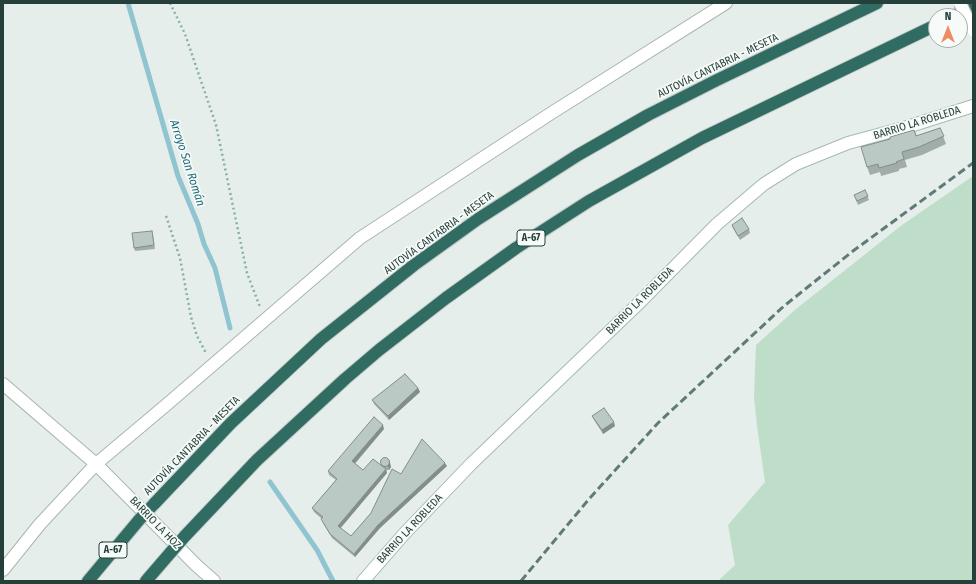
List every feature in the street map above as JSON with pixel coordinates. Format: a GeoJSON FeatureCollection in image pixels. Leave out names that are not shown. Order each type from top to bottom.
{"type":"FeatureCollection","features":[{"type":"Feature","properties":{"kind":"highway","name":"AUTOVÍA CANTABRIA - MESETA"},"geometry":{"type":"LineString","coordinates":[[88,581],[139,520],[231,423],[311,348],[392,282],[472,222],[613,134],[717,80],[877,3]]}},
{"type":"Feature","properties":{"kind":"highway","name":"A-67"},"geometry":{"type":"LineString","coordinates":[[146,581],[170,552],[229,489],[272,446],[345,379],[411,324],[516,248],[589,201],[702,138],[928,29]]}},
{"type":"Feature","properties":{"kind":"street"},"geometry":{"type":"LineString","coordinates":[[3,570],[40,524],[96,464],[214,365],[360,238],[553,112],[726,3]]}},
{"type":"Feature","properties":{"kind":"street"},"geometry":{"type":"LineString","coordinates":[[960,3],[973,30]]}},
{"type":"Feature","properties":{"kind":"street","name":"BARRIO LA ROBLEDA"},"geometry":{"type":"LineString","coordinates":[[363,581],[404,534],[471,464],[637,305],[716,224],[764,184],[796,164],[848,143],[907,127],[973,106]]}},
{"type":"Feature","properties":{"kind":"street","name":"BARRIO LA HOZ"},"geometry":{"type":"LineString","coordinates":[[3,384],[96,464],[196,565],[214,581]]}},
{"type":"Feature","properties":{"kind":"path"},"geometry":{"type":"LineString","coordinates":[[170,3],[185,34],[216,125],[247,273],[265,321]]}},
{"type":"Feature","properties":{"kind":"path"},"geometry":{"type":"LineString","coordinates":[[166,216],[180,258],[186,297],[197,336],[214,365]]}},
{"type":"Feature","properties":{"kind":"green space"},"geometry":{"type":"Polygon","coordinates":[[[973,176],[973,581],[718,581],[735,565],[728,525],[765,482],[754,397],[756,345],[796,309],[902,225],[973,176]]]}},
{"type":"Feature","properties":{"kind":"building"},"geometry":{"type":"Polygon","coordinates":[[[940,128],[944,136],[919,147],[902,152],[904,159],[896,162],[897,163],[879,168],[878,164],[867,167],[861,147],[890,139],[890,137],[914,130],[916,136],[940,128]]]}},
{"type":"Feature","properties":{"kind":"building"},"geometry":{"type":"Polygon","coordinates":[[[865,190],[868,196],[857,201],[854,195],[865,190]]]}},
{"type":"Feature","properties":{"kind":"building"},"geometry":{"type":"Polygon","coordinates":[[[742,218],[749,229],[738,236],[732,225],[742,218]]]}},
{"type":"Feature","properties":{"kind":"building"},"geometry":{"type":"Polygon","coordinates":[[[152,231],[154,245],[134,248],[132,233],[152,231]]]}},
{"type":"Feature","properties":{"kind":"building"},"geometry":{"type":"Polygon","coordinates":[[[405,374],[418,388],[388,416],[372,400],[405,374]]]}},
{"type":"Feature","properties":{"kind":"building"},"geometry":{"type":"Polygon","coordinates":[[[604,408],[614,422],[602,430],[592,416],[604,408]]]}},
{"type":"Feature","properties":{"kind":"building"},"geometry":{"type":"Polygon","coordinates":[[[374,417],[383,425],[352,461],[363,470],[373,459],[386,469],[338,526],[351,536],[371,513],[392,469],[401,474],[422,439],[445,463],[378,525],[354,554],[330,534],[321,519],[323,517],[312,508],[337,479],[328,471],[374,417]]]}},
{"type":"Feature","properties":{"kind":"building"},"geometry":{"type":"Polygon","coordinates":[[[383,458],[387,458],[389,462],[387,466],[383,466],[381,464],[381,460],[383,458]]]}},
{"type":"Feature","properties":{"kind":"waterway","name":"Arroyo San Román"},"geometry":{"type":"LineString","coordinates":[[128,3],[178,176],[198,224],[204,244],[215,268],[230,328]]}},
{"type":"Feature","properties":{"kind":"waterway","name":"Arroyo San Román"},"geometry":{"type":"LineString","coordinates":[[270,482],[317,550],[333,581]]}},
{"type":"Feature","properties":{"kind":"railway"},"geometry":{"type":"LineString","coordinates":[[521,581],[589,499],[658,423],[784,306],[853,251],[973,163]]}}]}
